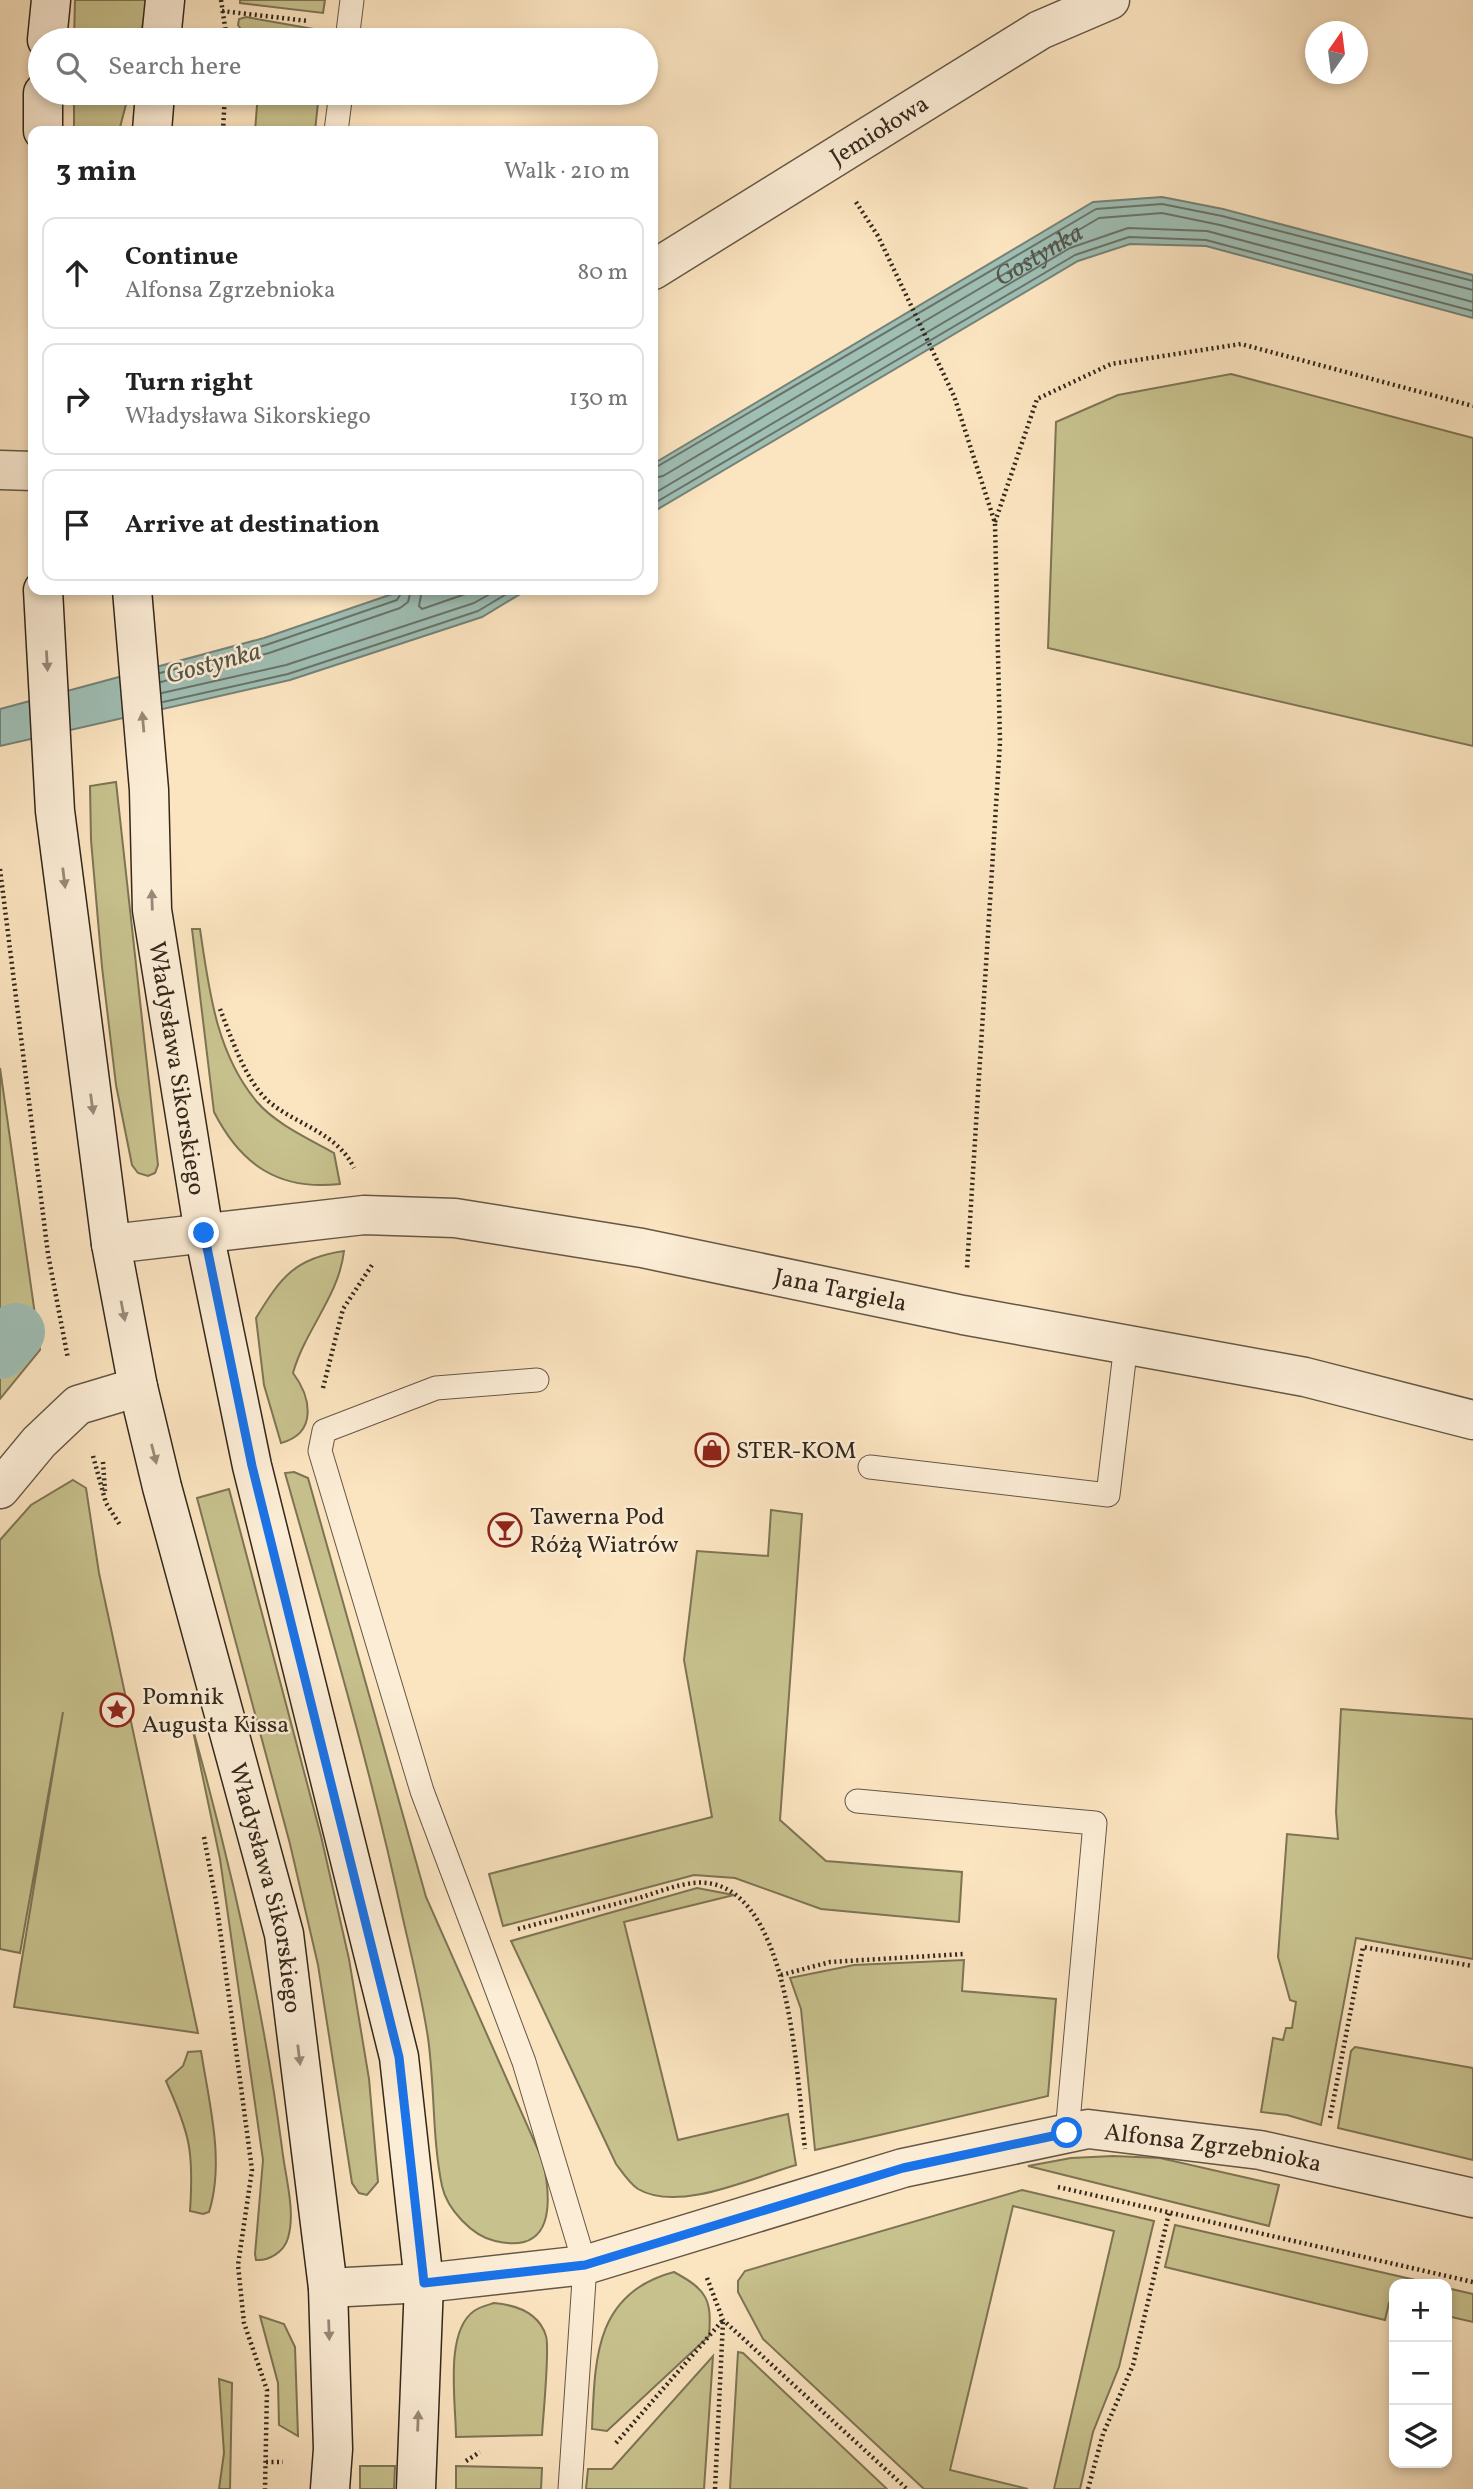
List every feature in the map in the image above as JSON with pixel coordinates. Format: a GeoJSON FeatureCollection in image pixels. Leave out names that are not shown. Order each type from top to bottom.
{"type":"FeatureCollection","features":[{"type":"Feature","properties":{"kind":"street"},"geometry":{"type":"LineString","coordinates":[[48,28],[51,0]]}},
{"type":"Feature","properties":{"kind":"street"},"geometry":{"type":"LineString","coordinates":[[162,28],[165,0]]}},
{"type":"Feature","properties":{"kind":"street","name":"Jemiołowa"},"geometry":{"type":"LineString","coordinates":[[658,267],[1040,30],[1110,0]]}},
{"type":"Feature","properties":{"kind":"street"},"geometry":{"type":"LineString","coordinates":[[43,105],[43,126]]}},
{"type":"Feature","properties":{"kind":"street"},"geometry":{"type":"LineString","coordinates":[[152,126],[154,105]]}},
{"type":"Feature","properties":{"kind":"street"},"geometry":{"type":"LineString","coordinates":[[0,470],[28,471]]}},
{"type":"Feature","properties":{"kind":"street","name":"Władysława Sikorskiego"},"geometry":{"type":"LineString","coordinates":[[43,595],[55,811],[111,1244],[138,1387],[284,1934],[328,2288],[333,2449],[330,2489]]}},
{"type":"Feature","properties":{"kind":"street","name":"Władysława Sikorskiego"},"geometry":{"type":"LineString","coordinates":[[132,595],[149,790],[152,910],[204,1233],[252,1466],[399,2057],[424,2283],[416,2489]]}},
{"type":"Feature","properties":{"kind":"street","name":"Jana Targiela"},"geometry":{"type":"LineString","coordinates":[[111,1244],[364,1216],[455,1218],[612,1242],[963,1315],[1305,1377],[1473,1420]]}},
{"type":"Feature","properties":{"kind":"street"},"geometry":{"type":"LineString","coordinates":[[0,1489],[39,1443],[78,1405],[138,1387]]}},
{"type":"Feature","properties":{"kind":"street","name":"Alfonsa Zgrzebnioka"},"geometry":{"type":"LineString","coordinates":[[328,2288],[424,2283],[585,2265],[903,2168],[1088,2129],[1260,2150],[1473,2198]]}},
{"type":"Feature","properties":{"kind":"lane"},"geometry":{"type":"LineString","coordinates":[[349,28],[352,0]]}},
{"type":"Feature","properties":{"kind":"lane"},"geometry":{"type":"LineString","coordinates":[[337,126],[339,105]]}},
{"type":"Feature","properties":{"kind":"lane"},"geometry":{"type":"LineString","coordinates":[[870,1467],[1108,1495],[1126,1344]]}},
{"type":"Feature","properties":{"kind":"lane"},"geometry":{"type":"LineString","coordinates":[[537,1380],[436,1388],[324,1431],[320,1451],[422,1791],[524,2062],[585,2265],[570,2489]]}},
{"type":"Feature","properties":{"kind":"lane"},"geometry":{"type":"LineString","coordinates":[[857,1801],[1095,1823],[1067,2133]]}},
{"type":"Feature","properties":{"kind":"path"},"geometry":{"type":"LineString","coordinates":[[220,0],[225,28]]}},
{"type":"Feature","properties":{"kind":"path"},"geometry":{"type":"LineString","coordinates":[[222,11],[241,11],[320,28]]}},
{"type":"Feature","properties":{"kind":"path"},"geometry":{"type":"LineString","coordinates":[[223,126],[224,105]]}},
{"type":"Feature","properties":{"kind":"path"},"geometry":{"type":"LineString","coordinates":[[878,236],[954,396],[995,523],[1000,742],[963,1315]]}},
{"type":"Feature","properties":{"kind":"path"},"geometry":{"type":"LineString","coordinates":[[995,523],[1037,399],[1111,364],[1241,344],[1473,406]]}},
{"type":"Feature","properties":{"kind":"path"},"geometry":{"type":"LineString","coordinates":[[0,869],[48,1254],[78,1405]]}},
{"type":"Feature","properties":{"kind":"path"},"geometry":{"type":"LineString","coordinates":[[218,1005],[240,1058],[266,1099],[346,1151],[355,1170],[374,1263],[343,1309],[331,1346],[323,1385],[324,1431]]}},
{"type":"Feature","properties":{"kind":"path"},"geometry":{"type":"LineString","coordinates":[[106,1503],[126,1535]]}},
{"type":"Feature","properties":{"kind":"path"},"geometry":{"type":"LineString","coordinates":[[202,1827],[218,1907],[252,2170],[238,2265],[244,2323],[267,2390],[265,2489]]}},
{"type":"Feature","properties":{"kind":"path"},"geometry":{"type":"LineString","coordinates":[[514,1930],[695,1883],[729,1888],[749,1908],[781,1975],[787,1998],[806,2157]]}},
{"type":"Feature","properties":{"kind":"path"},"geometry":{"type":"LineString","coordinates":[[1329,2126],[1363,1947],[1473,1966]]}},
{"type":"Feature","properties":{"kind":"path"},"geometry":{"type":"LineString","coordinates":[[781,1975],[830,1962],[964,1954]]}},
{"type":"Feature","properties":{"kind":"path"},"geometry":{"type":"LineString","coordinates":[[1054,2186],[1473,2282]]}},
{"type":"Feature","properties":{"kind":"path"},"geometry":{"type":"LineString","coordinates":[[1088,2489],[1103,2434],[1133,2365],[1170,2213]]}},
{"type":"Feature","properties":{"kind":"path"},"geometry":{"type":"LineString","coordinates":[[690,2233],[723,2320],[715,2489]]}},
{"type":"Feature","properties":{"kind":"path"},"geometry":{"type":"LineString","coordinates":[[614,2445],[723,2320]]}},
{"type":"Feature","properties":{"kind":"path"},"geometry":{"type":"LineString","coordinates":[[723,2320],[907,2489]]}},
{"type":"Feature","properties":{"kind":"shaded area"},"geometry":{"type":"Polygon","coordinates":[[[75,0],[147,0],[142,28],[74,28],[75,0]]]}},
{"type":"Feature","properties":{"kind":"shaded area"},"geometry":{"type":"Polygon","coordinates":[[[240,0],[325,0],[323,13],[240,3],[240,0]]]}},
{"type":"Feature","properties":{"kind":"shaded area"},"geometry":{"type":"Polygon","coordinates":[[[246,17],[308,28],[240,28],[239,19],[246,17]]]}},
{"type":"Feature","properties":{"kind":"shaded area"},"geometry":{"type":"Polygon","coordinates":[[[74,105],[126,105],[120,126],[74,126],[74,105]]]}},
{"type":"Feature","properties":{"kind":"shaded area"},"geometry":{"type":"Polygon","coordinates":[[[257,105],[318,105],[316,126],[255,126],[257,105]]]}},
{"type":"Feature","properties":{"kind":"shaded area"},"geometry":{"type":"Polygon","coordinates":[[[1231,374],[1473,438],[1473,746],[1048,648],[1056,422],[1118,395],[1231,374]]]}},
{"type":"Feature","properties":{"kind":"shaded area"},"geometry":{"type":"Polygon","coordinates":[[[116,782],[158,1165],[155,1173],[148,1176],[138,1173],[132,1165],[116,1085],[91,840],[90,786],[116,782]]]}},
{"type":"Feature","properties":{"kind":"shaded area"},"geometry":{"type":"Polygon","coordinates":[[[192,929],[200,929],[216,1020],[232,1063],[243,1083],[257,1102],[274,1117],[293,1131],[334,1153],[340,1184],[298,1183],[280,1178],[250,1160],[236,1147],[225,1131],[214,1112],[192,929]]]}},
{"type":"Feature","properties":{"kind":"shaded area"},"geometry":{"type":"Polygon","coordinates":[[[0,1068],[40,1350],[0,1399],[0,1068]]]}},
{"type":"Feature","properties":{"kind":"shaded area"},"geometry":{"type":"Polygon","coordinates":[[[344,1251],[336,1283],[305,1342],[293,1373],[307,1403],[306,1423],[293,1438],[281,1443],[264,1385],[256,1318],[273,1291],[301,1264],[344,1251]]]}},
{"type":"Feature","properties":{"kind":"shaded area"},"geometry":{"type":"Polygon","coordinates":[[[294,1472],[308,1478],[426,1897],[543,2161],[548,2193],[547,2208],[538,2233],[529,2240],[514,2243],[495,2241],[478,2234],[449,2204],[442,2186],[430,2056],[420,1993],[363,1751],[285,1473],[294,1472]]]}},
{"type":"Feature","properties":{"kind":"shaded area"},"geometry":{"type":"Polygon","coordinates":[[[73,1480],[86,1488],[99,1573],[198,2033],[14,2007],[63,1712],[20,1953],[0,1949],[0,1540],[31,1505],[73,1480]]]}},
{"type":"Feature","properties":{"kind":"shaded area"},"geometry":{"type":"Polygon","coordinates":[[[229,1489],[321,1836],[349,1959],[369,2079],[378,2182],[367,2195],[359,2193],[352,2183],[318,1965],[290,1844],[197,1498],[229,1489]]]}},
{"type":"Feature","properties":{"kind":"shaded area"},"geometry":{"type":"Polygon","coordinates":[[[771,1510],[802,1514],[780,1820],[826,1861],[962,1872],[959,1922],[821,1909],[735,1878],[694,1875],[503,1926],[489,1874],[712,1817],[684,1660],[697,1551],[768,1556],[771,1510]]]}},
{"type":"Feature","properties":{"kind":"shaded area"},"geometry":{"type":"Polygon","coordinates":[[[1341,1709],[1473,1719],[1473,1959],[1356,1938],[1321,2125],[1287,2115],[1261,2112],[1273,2038],[1283,2040],[1286,2028],[1292,2028],[1296,2002],[1290,2000],[1278,1957],[1287,1834],[1338,1839],[1336,1812],[1341,1709]]]}},
{"type":"Feature","properties":{"kind":"shaded area"},"geometry":{"type":"Polygon","coordinates":[[[192,1726],[220,1830],[244,1936],[265,2041],[289,2193],[291,2216],[286,2243],[275,2255],[261,2260],[256,2260],[255,2254],[263,2160],[220,1859],[192,1726]]]}},
{"type":"Feature","properties":{"kind":"shaded area"},"geometry":{"type":"Polygon","coordinates":[[[697,1888],[734,1895],[624,1922],[678,2140],[788,2114],[796,2165],[695,2195],[655,2195],[635,2187],[616,2164],[511,1941],[697,1888]]]}},
{"type":"Feature","properties":{"kind":"shaded area"},"geometry":{"type":"Polygon","coordinates":[[[964,1960],[962,1991],[1056,1999],[1048,2096],[815,2150],[801,2009],[790,1978],[854,1965],[964,1960]]]}},
{"type":"Feature","properties":{"kind":"shaded area"},"geometry":{"type":"Polygon","coordinates":[[[1355,2047],[1473,2068],[1473,2160],[1338,2128],[1351,2051],[1355,2047]]]}},
{"type":"Feature","properties":{"kind":"shaded area"},"geometry":{"type":"Polygon","coordinates":[[[201,2051],[216,2152],[214,2193],[209,2212],[203,2214],[190,2211],[191,2173],[188,2144],[166,2081],[183,2066],[188,2052],[201,2051]]]}},
{"type":"Feature","properties":{"kind":"shaded area"},"geometry":{"type":"Polygon","coordinates":[[[1071,2158],[1160,2158],[1279,2185],[1269,2226],[1028,2166],[1071,2158]]]}},
{"type":"Feature","properties":{"kind":"shaded area"},"geometry":{"type":"Polygon","coordinates":[[[1022,2190],[1154,2221],[1119,2367],[1093,2432],[1080,2489],[1054,2489],[1114,2231],[1013,2206],[950,2470],[1028,2489],[924,2489],[763,2339],[738,2292],[738,2281],[745,2271],[1022,2190]]]}},
{"type":"Feature","properties":{"kind":"shaded area"},"geometry":{"type":"Polygon","coordinates":[[[1175,2225],[1411,2279],[1389,2279],[1389,2303],[1385,2320],[1165,2267],[1175,2225]]]}},
{"type":"Feature","properties":{"kind":"shaded area"},"geometry":{"type":"Polygon","coordinates":[[[674,2272],[694,2284],[705,2297],[709,2313],[709,2336],[607,2431],[592,2429],[595,2378],[604,2332],[614,2313],[628,2296],[648,2282],[674,2272]]]}},
{"type":"Feature","properties":{"kind":"shaded area"},"geometry":{"type":"Polygon","coordinates":[[[1452,2289],[1473,2294],[1473,2322],[1452,2317],[1452,2289]]]}},
{"type":"Feature","properties":{"kind":"shaded area"},"geometry":{"type":"Polygon","coordinates":[[[494,2303],[526,2312],[538,2321],[546,2336],[547,2368],[542,2435],[456,2437],[454,2370],[459,2335],[465,2321],[474,2311],[494,2303]]]}},
{"type":"Feature","properties":{"kind":"shaded area"},"geometry":{"type":"Polygon","coordinates":[[[260,2316],[284,2324],[295,2347],[298,2436],[279,2425],[278,2383],[260,2316]]]}},
{"type":"Feature","properties":{"kind":"shaded area"},"geometry":{"type":"Polygon","coordinates":[[[738,2352],[743,2353],[887,2489],[730,2489],[738,2352]]]}},
{"type":"Feature","properties":{"kind":"shaded area"},"geometry":{"type":"Polygon","coordinates":[[[713,2356],[704,2489],[586,2489],[588,2469],[612,2469],[713,2356]]]}},
{"type":"Feature","properties":{"kind":"shaded area"},"geometry":{"type":"Polygon","coordinates":[[[219,2379],[232,2383],[230,2489],[219,2489],[224,2453],[219,2379]]]}},
{"type":"Feature","properties":{"kind":"shaded area"},"geometry":{"type":"Polygon","coordinates":[[[360,2466],[395,2466],[394,2489],[360,2489],[360,2466]]]}},
{"type":"Feature","properties":{"kind":"shaded area"},"geometry":{"type":"Polygon","coordinates":[[[456,2466],[542,2468],[541,2489],[456,2489],[456,2466]]]}},
{"type":"Feature","properties":{"kind":"water","name":"Gostynka"},"geometry":{"type":"Polygon","coordinates":[[[1162,197],[1223,209],[1473,275],[1473,318],[1206,246],[1130,244],[1078,261],[658,509],[658,461],[1093,202],[1162,197]]]}},
{"type":"Feature","properties":{"kind":"water","name":"Gostynka"},"geometry":{"type":"Polygon","coordinates":[[[389,595],[519,595],[482,617],[290,680],[0,746],[0,709],[264,638],[389,595]]]}},
{"type":"Feature","properties":{"kind":"waterway"},"geometry":{"type":"LineString","coordinates":[[0,1350],[16,1332]]}},
{"type":"Feature","properties":{"kind":"place","name":"STER-KOM"},"geometry":{"type":"Point","coordinates":[712,1450]}},
{"type":"Feature","properties":{"kind":"place","name":"Tawerna Pod Różą Wiatrów"},"geometry":{"type":"Point","coordinates":[505,1530]}},
{"type":"Feature","properties":{"kind":"place","name":"Pomnik Augusta Kissa"},"geometry":{"type":"Point","coordinates":[117,1710]}},
{"type":"Feature","properties":{"kind":"route"},"geometry":{"type":"LineString","coordinates":[[204,1233],[252,1466],[399,2057],[424,2283],[585,2265],[903,2168],[1067,2133]]}}]}
